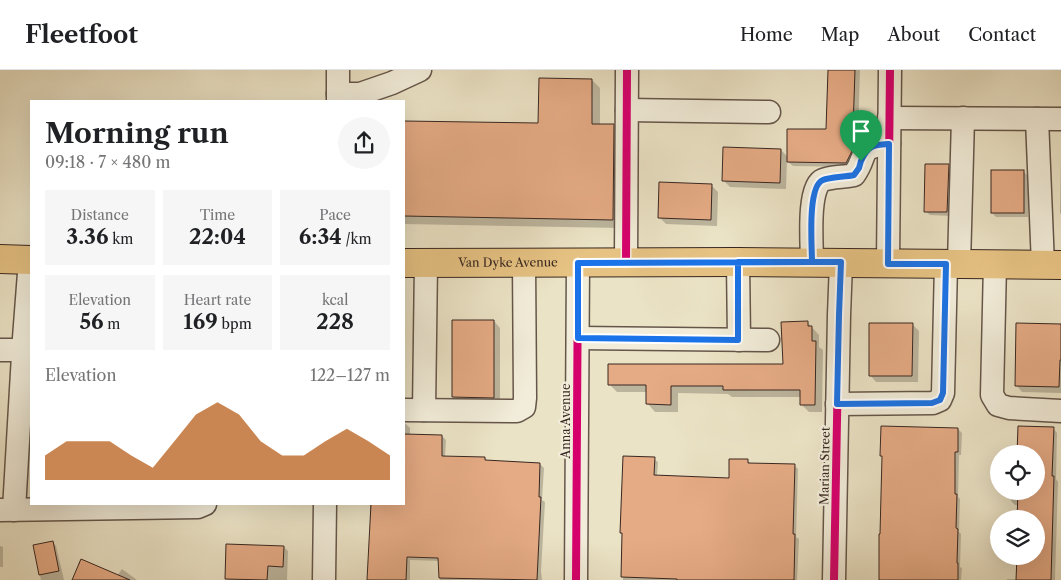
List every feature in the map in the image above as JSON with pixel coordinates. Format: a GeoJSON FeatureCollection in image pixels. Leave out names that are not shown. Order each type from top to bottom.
{"type":"FeatureCollection","features":[{"type":"Feature","properties":{"kind":"main road"},"geometry":{"type":"LineString","coordinates":[[0,259],[30,260]]}},
{"type":"Feature","properties":{"kind":"main road","name":"Van Dyke Avenue"},"geometry":{"type":"LineString","coordinates":[[415,263],[841,262],[1052,265]]}},
{"type":"Feature","properties":{"kind":"street"},"geometry":{"type":"LineString","coordinates":[[338,70],[338,98],[360,94],[392,83],[420,70]]}},
{"type":"Feature","properties":{"kind":"street"},"geometry":{"type":"LineString","coordinates":[[626,262],[628,70]]}},
{"type":"Feature","properties":{"kind":"street"},"geometry":{"type":"LineString","coordinates":[[888,264],[890,70]]}},
{"type":"Feature","properties":{"kind":"street"},"geometry":{"type":"LineString","coordinates":[[627,110],[769,112]]}},
{"type":"Feature","properties":{"kind":"street"},"geometry":{"type":"LineString","coordinates":[[889,118],[1061,119]]}},
{"type":"Feature","properties":{"kind":"street"},"geometry":{"type":"LineString","coordinates":[[837,404],[932,403],[940,400],[943,393],[963,118]]}},
{"type":"Feature","properties":{"kind":"street"},"geometry":{"type":"LineString","coordinates":[[1037,119],[1052,265]]}},
{"type":"Feature","properties":{"kind":"street"},"geometry":{"type":"LineString","coordinates":[[812,262],[812,197],[816,186],[823,180],[854,175],[865,152],[870,147],[889,144]]}},
{"type":"Feature","properties":{"kind":"street"},"geometry":{"type":"LineString","coordinates":[[30,260],[26,342],[18,393],[7,510],[198,507],[203,505]]}},
{"type":"Feature","properties":{"kind":"street"},"geometry":{"type":"LineString","coordinates":[[738,262],[738,340]]}},
{"type":"Feature","properties":{"kind":"street","name":"Marian Street"},"geometry":{"type":"LineString","coordinates":[[834,580],[841,262]]}},
{"type":"Feature","properties":{"kind":"street"},"geometry":{"type":"LineString","coordinates":[[415,263],[414,410],[517,412],[524,406],[524,263]]}},
{"type":"Feature","properties":{"kind":"street","name":"Anna Avenue"},"geometry":{"type":"LineString","coordinates":[[576,580],[578,263]]}},
{"type":"Feature","properties":{"kind":"street"},"geometry":{"type":"LineString","coordinates":[[995,264],[992,395],[998,404],[1009,408],[1061,411]]}},
{"type":"Feature","properties":{"kind":"street"},"geometry":{"type":"LineString","coordinates":[[578,338],[768,340]]}},
{"type":"Feature","properties":{"kind":"street"},"geometry":{"type":"LineString","coordinates":[[0,350],[26,342]]}},
{"type":"Feature","properties":{"kind":"street"},"geometry":{"type":"LineString","coordinates":[[324,580],[325,505]]}},
{"type":"Feature","properties":{"kind":"building"},"geometry":{"type":"Polygon","coordinates":[[[828,70],[855,70],[853,130],[856,130],[856,143],[846,163],[787,162],[787,129],[826,129],[828,70]]]}},
{"type":"Feature","properties":{"kind":"building"},"geometry":{"type":"Polygon","coordinates":[[[539,78],[592,79],[592,124],[614,124],[613,220],[405,216],[405,121],[538,123],[539,78]]]}},
{"type":"Feature","properties":{"kind":"building"},"geometry":{"type":"Polygon","coordinates":[[[723,147],[781,149],[780,183],[722,181],[723,147]]]}},
{"type":"Feature","properties":{"kind":"building"},"geometry":{"type":"Polygon","coordinates":[[[925,164],[949,164],[947,212],[924,212],[925,164]]]}},
{"type":"Feature","properties":{"kind":"building"},"geometry":{"type":"Polygon","coordinates":[[[991,170],[1024,170],[1024,213],[991,213],[991,170]]]}},
{"type":"Feature","properties":{"kind":"building"},"geometry":{"type":"Polygon","coordinates":[[[659,182],[712,184],[711,220],[658,218],[659,182]]]}},
{"type":"Feature","properties":{"kind":"building"},"geometry":{"type":"Polygon","coordinates":[[[452,320],[494,320],[494,398],[452,397],[452,320]]]}},
{"type":"Feature","properties":{"kind":"building"},"geometry":{"type":"Polygon","coordinates":[[[808,321],[808,326],[812,326],[812,341],[816,341],[815,405],[800,405],[800,390],[723,390],[723,386],[671,386],[671,405],[646,404],[646,385],[608,385],[608,364],[783,364],[781,322],[808,321]]]}},
{"type":"Feature","properties":{"kind":"building"},"geometry":{"type":"Polygon","coordinates":[[[869,323],[913,323],[912,376],[869,376],[869,323]]]}},
{"type":"Feature","properties":{"kind":"building"},"geometry":{"type":"Polygon","coordinates":[[[1016,323],[1061,324],[1059,387],[1015,386],[1016,323]]]}},
{"type":"Feature","properties":{"kind":"building"},"geometry":{"type":"Polygon","coordinates":[[[881,426],[958,428],[958,452],[955,452],[955,494],[957,494],[958,580],[879,580],[881,426]]]}},
{"type":"Feature","properties":{"kind":"building"},"geometry":{"type":"Polygon","coordinates":[[[1018,426],[1054,427],[1051,580],[1016,580],[1017,565],[1045,565],[1045,510],[1017,510],[1018,500],[1045,500],[1045,445],[1017,445],[1018,426]]]}},
{"type":"Feature","properties":{"kind":"building"},"geometry":{"type":"Polygon","coordinates":[[[405,434],[442,435],[442,456],[485,457],[485,460],[540,463],[539,497],[541,497],[537,580],[439,578],[438,558],[407,557],[406,580],[367,580],[371,505],[405,505],[405,434]]]}},
{"type":"Feature","properties":{"kind":"building"},"geometry":{"type":"Polygon","coordinates":[[[623,456],[655,457],[654,475],[729,478],[729,459],[748,459],[748,463],[795,464],[794,580],[677,580],[621,577],[622,533],[620,533],[623,456]]]}},
{"type":"Feature","properties":{"kind":"building"},"geometry":{"type":"Polygon","coordinates":[[[53,541],[59,571],[39,575],[33,545],[53,541]]]}},
{"type":"Feature","properties":{"kind":"building"},"geometry":{"type":"Polygon","coordinates":[[[226,544],[284,546],[283,567],[268,566],[267,580],[225,579],[226,544]]]}},
{"type":"Feature","properties":{"kind":"building"},"geometry":{"type":"Polygon","coordinates":[[[81,559],[130,580],[72,580],[81,559]]]}},
{"type":"Feature","properties":{"kind":"cycle path"},"geometry":{"type":"LineString","coordinates":[[626,262],[627,70]]}},
{"type":"Feature","properties":{"kind":"cycle path"},"geometry":{"type":"LineString","coordinates":[[888,263],[890,70]]}},
{"type":"Feature","properties":{"kind":"cycle path"},"geometry":{"type":"LineString","coordinates":[[576,580],[578,263]]}},
{"type":"Feature","properties":{"kind":"cycle path"},"geometry":{"type":"LineString","coordinates":[[834,580],[841,263]]}},
{"type":"Feature","properties":{"kind":"route"},"geometry":{"type":"LineString","coordinates":[[861,161],[854,175],[823,180],[816,186],[812,197],[812,216],[812,262],[738,262],[578,263],[578,338],[738,340],[738,262],[841,262],[837,404],[932,403],[940,400],[943,393],[946,264],[888,264],[889,144],[870,147],[865,152],[861,161]]}}]}
